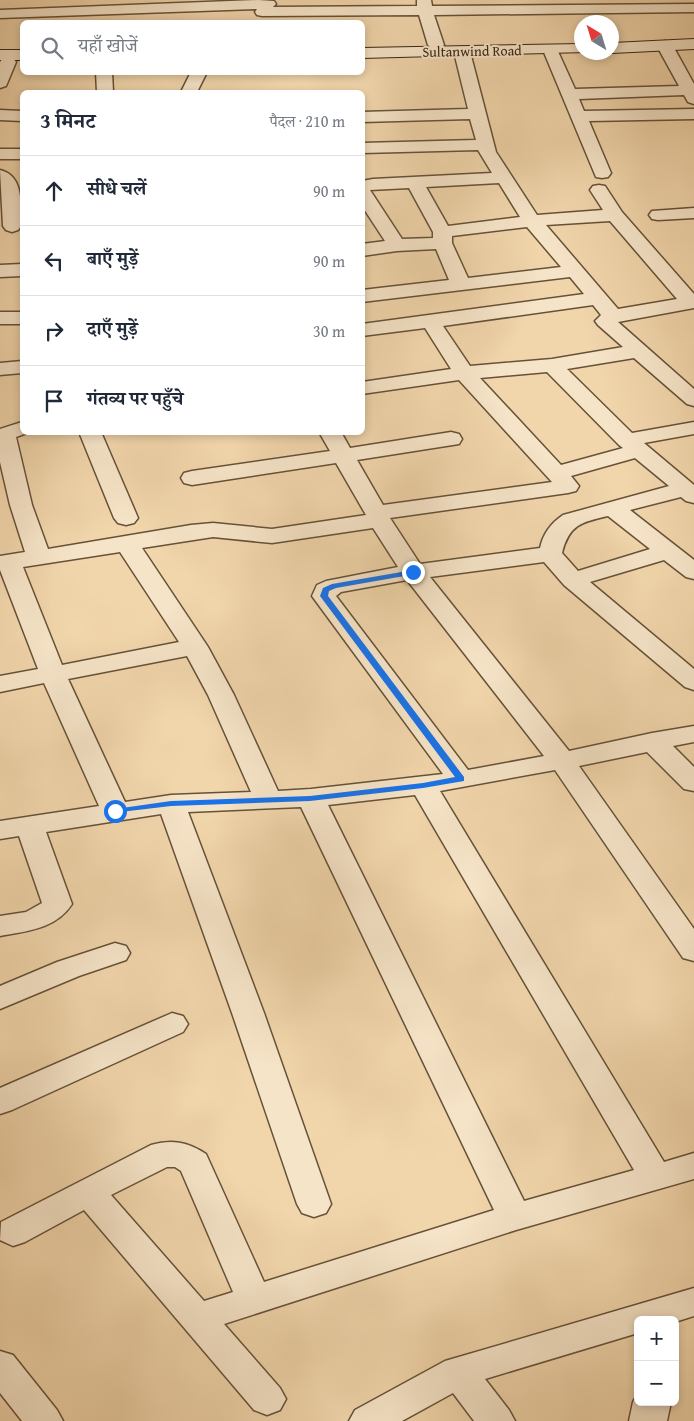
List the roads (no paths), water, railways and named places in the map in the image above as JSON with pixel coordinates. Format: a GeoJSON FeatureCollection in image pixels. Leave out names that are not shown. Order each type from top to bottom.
{"type":"FeatureCollection","features":[{"type":"Feature","properties":{"kind":"main road"},"geometry":{"type":"LineString","coordinates":[[365,47],[574,42]]}},
{"type":"Feature","properties":{"kind":"main road"},"geometry":{"type":"LineString","coordinates":[[619,42],[694,43]]}},
{"type":"Feature","properties":{"kind":"main road"},"geometry":{"type":"LineString","coordinates":[[619,48],[694,43]]}},
{"type":"Feature","properties":{"kind":"main road","name":"Sultanwind Road"},"geometry":{"type":"LineString","coordinates":[[365,53],[574,49]]}},
{"type":"Feature","properties":{"kind":"street"},"geometry":{"type":"LineString","coordinates":[[0,14],[97,6],[265,10],[488,4],[694,8]]}},
{"type":"Feature","properties":{"kind":"street"},"geometry":{"type":"LineString","coordinates":[[425,5],[436,45]]}},
{"type":"Feature","properties":{"kind":"street"},"geometry":{"type":"LineString","coordinates":[[569,94],[692,93],[665,46]]}},
{"type":"Feature","properties":{"kind":"street"},"geometry":{"type":"LineString","coordinates":[[551,50],[578,116],[600,182],[615,215],[692,302]]}},
{"type":"Feature","properties":{"kind":"street"},"geometry":{"type":"LineString","coordinates":[[462,52],[487,152],[532,222],[613,316]]}},
{"type":"Feature","properties":{"kind":"street"},"geometry":{"type":"LineString","coordinates":[[0,83],[11,59]]}},
{"type":"Feature","properties":{"kind":"street"},"geometry":{"type":"LineString","coordinates":[[104,75],[105,90]]}},
{"type":"Feature","properties":{"kind":"street"},"geometry":{"type":"LineString","coordinates":[[190,90],[198,75]]}},
{"type":"Feature","properties":{"kind":"street"},"geometry":{"type":"LineString","coordinates":[[365,117],[477,114]]}},
{"type":"Feature","properties":{"kind":"street"},"geometry":{"type":"LineString","coordinates":[[578,116],[694,114]]}},
{"type":"Feature","properties":{"kind":"street"},"geometry":{"type":"LineString","coordinates":[[0,115],[20,116]]}},
{"type":"Feature","properties":{"kind":"street"},"geometry":{"type":"LineString","coordinates":[[365,148],[485,145]]}},
{"type":"Feature","properties":{"kind":"street"},"geometry":{"type":"LineString","coordinates":[[9,154],[0,175],[11,188],[12,227]]}},
{"type":"Feature","properties":{"kind":"street"},"geometry":{"type":"LineString","coordinates":[[365,191],[373,184],[503,178]]}},
{"type":"Feature","properties":{"kind":"street"},"geometry":{"type":"LineString","coordinates":[[415,182],[443,237],[461,285]]}},
{"type":"Feature","properties":{"kind":"street"},"geometry":{"type":"LineString","coordinates":[[365,196],[397,245]]}},
{"type":"Feature","properties":{"kind":"street"},"geometry":{"type":"LineString","coordinates":[[658,215],[694,213]]}},
{"type":"Feature","properties":{"kind":"street"},"geometry":{"type":"LineString","coordinates":[[365,250],[532,222],[615,215]]}},
{"type":"Feature","properties":{"kind":"street"},"geometry":{"type":"LineString","coordinates":[[0,271],[20,270]]}},
{"type":"Feature","properties":{"kind":"street"},"geometry":{"type":"LineString","coordinates":[[365,296],[574,271]]}},
{"type":"Feature","properties":{"kind":"street"},"geometry":{"type":"LineString","coordinates":[[504,279],[542,307]]}},
{"type":"Feature","properties":{"kind":"street"},"geometry":{"type":"LineString","coordinates":[[365,330],[598,298]]}},
{"type":"Feature","properties":{"kind":"street"},"geometry":{"type":"LineString","coordinates":[[692,302],[613,316],[605,321],[694,400]]}},
{"type":"Feature","properties":{"kind":"street"},"geometry":{"type":"LineString","coordinates":[[0,318],[20,318]]}},
{"type":"Feature","properties":{"kind":"street"},"geometry":{"type":"LineString","coordinates":[[115,811],[4,562],[39,558],[191,532],[213,530],[272,536],[568,486],[464,373],[430,321]]}},
{"type":"Feature","properties":{"kind":"street"},"geometry":{"type":"LineString","coordinates":[[365,388],[464,373],[552,365],[638,351]]}},
{"type":"Feature","properties":{"kind":"street"},"geometry":{"type":"LineString","coordinates":[[552,365],[633,445],[690,492]]}},
{"type":"Feature","properties":{"kind":"street"},"geometry":{"type":"LineString","coordinates":[[0,368],[20,367]]}},
{"type":"Feature","properties":{"kind":"street"},"geometry":{"type":"LineString","coordinates":[[556,473],[633,445],[694,428]]}},
{"type":"Feature","properties":{"kind":"street"},"geometry":{"type":"LineString","coordinates":[[20,429],[5,436],[21,505],[39,558]]}},
{"type":"Feature","properties":{"kind":"street"},"geometry":{"type":"LineString","coordinates":[[91,435],[126,518]]}},
{"type":"Feature","properties":{"kind":"street"},"geometry":{"type":"LineString","coordinates":[[332,435],[378,517],[413,572],[562,761],[694,951]]}},
{"type":"Feature","properties":{"kind":"street"},"geometry":{"type":"LineString","coordinates":[[192,478],[451,440]]}},
{"type":"Feature","properties":{"kind":"street"},"geometry":{"type":"LineString","coordinates":[[690,492],[574,518],[561,525],[552,539],[550,554],[573,580],[694,682]]}},
{"type":"Feature","properties":{"kind":"street"},"geometry":{"type":"LineString","coordinates":[[612,508],[694,572]]}},
{"type":"Feature","properties":{"kind":"street"},"geometry":{"type":"LineString","coordinates":[[126,544],[195,647],[221,695],[268,800]]}},
{"type":"Feature","properties":{"kind":"street"},"geometry":{"type":"LineString","coordinates":[[573,580],[668,551]]}},
{"type":"Feature","properties":{"kind":"street"},"geometry":{"type":"LineString","coordinates":[[461,779],[324,596],[326,590],[335,586],[413,572],[550,554]]}},
{"type":"Feature","properties":{"kind":"street"},"geometry":{"type":"LineString","coordinates":[[0,684],[195,647]]}},
{"type":"Feature","properties":{"kind":"street"},"geometry":{"type":"LineString","coordinates":[[0,830],[171,804],[310,798],[423,786],[562,761],[652,741],[694,734]]}},
{"type":"Feature","properties":{"kind":"street"},"geometry":{"type":"LineString","coordinates":[[652,741],[694,783]]}},
{"type":"Feature","properties":{"kind":"street"},"geometry":{"type":"LineString","coordinates":[[423,786],[655,1176]]}},
{"type":"Feature","properties":{"kind":"street"},"geometry":{"type":"LineString","coordinates":[[310,798],[515,1217]]}},
{"type":"Feature","properties":{"kind":"street"},"geometry":{"type":"LineString","coordinates":[[171,804],[248,1013],[314,1204]]}},
{"type":"Feature","properties":{"kind":"street"},"geometry":{"type":"LineString","coordinates":[[0,926],[38,918],[51,912],[57,904],[30,826]]}},
{"type":"Feature","properties":{"kind":"street"},"geometry":{"type":"LineString","coordinates":[[0,998],[68,969],[115,953]]}},
{"type":"Feature","properties":{"kind":"street"},"geometry":{"type":"LineString","coordinates":[[0,1102],[172,1024]]}},
{"type":"Feature","properties":{"kind":"street"},"geometry":{"type":"LineString","coordinates":[[4,1230],[88,1192],[163,1154],[182,1155],[194,1162],[256,1301]]}},
{"type":"Feature","properties":{"kind":"street"},"geometry":{"type":"LineString","coordinates":[[197,1318],[256,1301],[515,1217],[694,1166]]}},
{"type":"Feature","properties":{"kind":"street"},"geometry":{"type":"LineString","coordinates":[[88,1192],[267,1399]]}},
{"type":"Feature","properties":{"kind":"street"},"geometry":{"type":"LineString","coordinates":[[368,1421],[458,1372],[681,1309]]}},
{"type":"Feature","properties":{"kind":"street"},"geometry":{"type":"LineString","coordinates":[[0,1366],[44,1421]]}},
{"type":"Feature","properties":{"kind":"street"},"geometry":{"type":"LineString","coordinates":[[458,1372],[496,1421]]}},
{"type":"Feature","properties":{"kind":"street"},"geometry":{"type":"LineString","coordinates":[[648,1421],[651,1406]]}}]}
